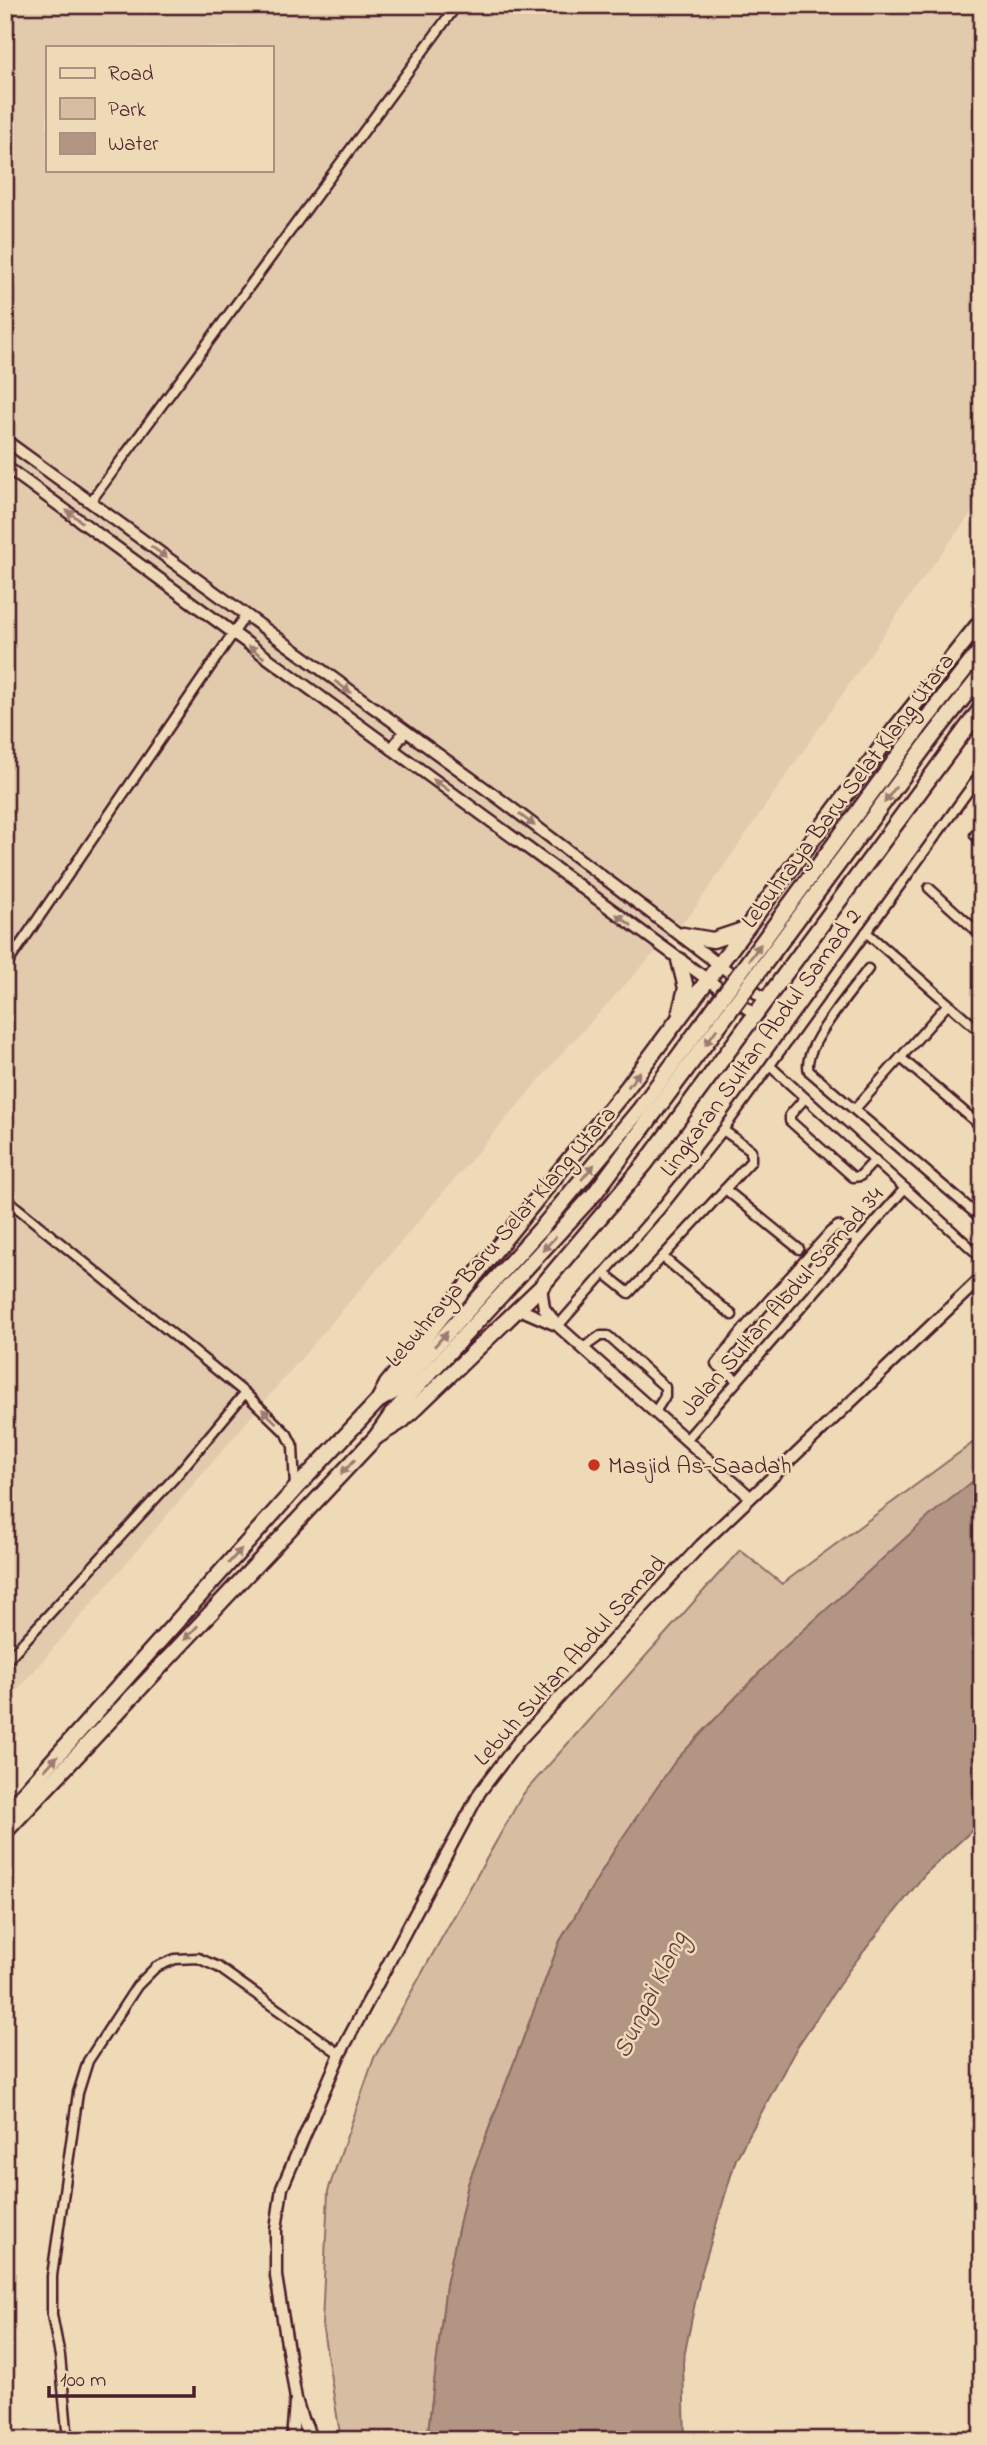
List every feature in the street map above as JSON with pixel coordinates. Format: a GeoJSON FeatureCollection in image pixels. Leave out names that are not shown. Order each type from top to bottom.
{"type":"FeatureCollection","features":[{"type":"Feature","properties":{"kind":"highway"},"geometry":{"type":"LineString","coordinates":[[378,1401],[387,1384],[627,1088],[743,930],[982,620]]}},
{"type":"Feature","properties":{"kind":"highway","name":"Lebuhraya Baru Selat Klang Utara"},"geometry":{"type":"LineString","coordinates":[[5,1814],[295,1489],[378,1401],[395,1391],[544,1224],[640,1110],[919,728],[982,648]]}},
{"type":"Feature","properties":{"kind":"highway","name":"Lebuhraya Baru Selat Klang Utara"},"geometry":{"type":"LineString","coordinates":[[5,1832],[376,1437],[401,1404],[595,1194],[930,740],[982,674]]}},
{"type":"Feature","properties":{"kind":"highway"},"geometry":{"type":"LineString","coordinates":[[376,1437],[402,1421],[541,1287],[645,1164],[982,707]]}},
{"type":"Feature","properties":{"kind":"highway"},"geometry":{"type":"LineString","coordinates":[[683,935],[713,940],[743,930]]}},
{"type":"Feature","properties":{"kind":"highway"},"geometry":{"type":"LineString","coordinates":[[678,1020],[686,988],[679,960]]}},
{"type":"Feature","properties":{"kind":"main road"},"geometry":{"type":"LineString","coordinates":[[305,2425],[309,2440]]}},
{"type":"Feature","properties":{"kind":"street"},"geometry":{"type":"LineString","coordinates":[[91,501],[457,5]]}},
{"type":"Feature","properties":{"kind":"street"},"geometry":{"type":"LineString","coordinates":[[5,440],[683,935],[766,1000]]}},
{"type":"Feature","properties":{"kind":"street"},"geometry":{"type":"LineString","coordinates":[[5,466],[756,1015]]}},
{"type":"Feature","properties":{"kind":"street"},"geometry":{"type":"LineString","coordinates":[[5,967],[245,615]]}},
{"type":"Feature","properties":{"kind":"street"},"geometry":{"type":"LineString","coordinates":[[392,749],[405,731]]}},
{"type":"Feature","properties":{"kind":"street","name":"Lingkaran Sultan Abdul Samad 2"},"geometry":{"type":"LineString","coordinates":[[558,1326],[723,1130],[982,772]]}},
{"type":"Feature","properties":{"kind":"street"},"geometry":{"type":"LineString","coordinates":[[929,888],[982,936]]}},
{"type":"Feature","properties":{"kind":"street"},"geometry":{"type":"LineString","coordinates":[[866,932],[982,1033]]}},
{"type":"Feature","properties":{"kind":"street"},"geometry":{"type":"LineString","coordinates":[[868,969],[814,1044],[807,1059],[809,1071],[982,1219]]}},
{"type":"Feature","properties":{"kind":"street"},"geometry":{"type":"LineString","coordinates":[[855,1109],[948,1004]]}},
{"type":"Feature","properties":{"kind":"street"},"geometry":{"type":"LineString","coordinates":[[901,1058],[982,1127]]}},
{"type":"Feature","properties":{"kind":"street"},"geometry":{"type":"LineString","coordinates":[[770,1066],[982,1258]]}},
{"type":"Feature","properties":{"kind":"street"},"geometry":{"type":"LineString","coordinates":[[805,1098],[790,1115],[790,1121],[853,1177],[860,1176],[875,1160]]}},
{"type":"Feature","properties":{"kind":"street"},"geometry":{"type":"LineString","coordinates":[[604,1273],[629,1293],[751,1161],[751,1150],[723,1130]]}},
{"type":"Feature","properties":{"kind":"street","name":"Jalan Sultan Abdul Samad 34"},"geometry":{"type":"LineString","coordinates":[[686,1440],[905,1188]]}},
{"type":"Feature","properties":{"kind":"street"},"geometry":{"type":"LineString","coordinates":[[725,1189],[799,1249]]}},
{"type":"Feature","properties":{"kind":"street"},"geometry":{"type":"LineString","coordinates":[[5,1198],[246,1393],[287,1434],[293,1446],[295,1489]]}},
{"type":"Feature","properties":{"kind":"street"},"geometry":{"type":"LineString","coordinates":[[737,1380],[716,1364],[746,1326],[830,1232],[838,1226],[858,1241]]}},
{"type":"Feature","properties":{"kind":"street"},"geometry":{"type":"LineString","coordinates":[[664,1258],[732,1315]]}},
{"type":"Feature","properties":{"kind":"street","name":"Lebuh Sultan Abdul Samad"},"geometry":{"type":"LineString","coordinates":[[305,2425],[296,2399],[276,2276],[276,2229],[282,2188],[340,2054],[480,1793],[519,1742],[567,1688],[749,1496],[982,1277]]}},
{"type":"Feature","properties":{"kind":"street"},"geometry":{"type":"LineString","coordinates":[[541,1287],[544,1308],[558,1326],[749,1496]]}},
{"type":"Feature","properties":{"kind":"street"},"geometry":{"type":"LineString","coordinates":[[517,1308],[558,1326]]}},
{"type":"Feature","properties":{"kind":"street"},"geometry":{"type":"LineString","coordinates":[[583,1348],[600,1336],[608,1336],[667,1391],[655,1412]]}},
{"type":"Feature","properties":{"kind":"street"},"geometry":{"type":"LineString","coordinates":[[5,1662],[177,1475],[246,1393]]}},
{"type":"Feature","properties":{"kind":"street"},"geometry":{"type":"LineString","coordinates":[[68,2440],[60,2356],[52,2315],[52,2276],[65,2176],[78,2093],[88,2061],[137,1986],[156,1967],[175,1959],[198,1958],[218,1967],[340,2054]]}},
{"type":"Feature","properties":{"kind":"street","name":"Lebuh Sultan Abdul Samad"},"geometry":{"type":"LineString","coordinates":[[292,2439],[296,2399]]}},
{"type":"Feature","properties":{"kind":"shaded area"},"geometry":{"type":"Polygon","coordinates":[[[5,5],[982,5],[982,499],[915,589],[693,911],[565,1050],[5,1705],[5,5]]]}},
{"type":"Feature","properties":{"kind":"green space"},"geometry":{"type":"Polygon","coordinates":[[[982,1436],[982,1474],[857,1582],[618,1844],[560,1941],[468,2184],[446,2285],[427,2440],[341,2440],[322,2324],[328,2191],[374,2058],[523,1794],[740,1550],[782,1584],[982,1436]]]}},
{"type":"Feature","properties":{"kind":"water","name":"Sungai Klang"},"geometry":{"type":"Polygon","coordinates":[[[982,1474],[982,1821],[925,1874],[849,1970],[797,2047],[736,2159],[700,2278],[683,2362],[685,2440],[427,2440],[446,2285],[468,2184],[560,1941],[618,1844],[676,1760],[777,1654],[933,1513],[982,1474]]]}},
{"type":"Feature","properties":{"kind":"place","name":"Masjid As-Saadah"},"geometry":{"type":"Point","coordinates":[594,1465]}}]}
